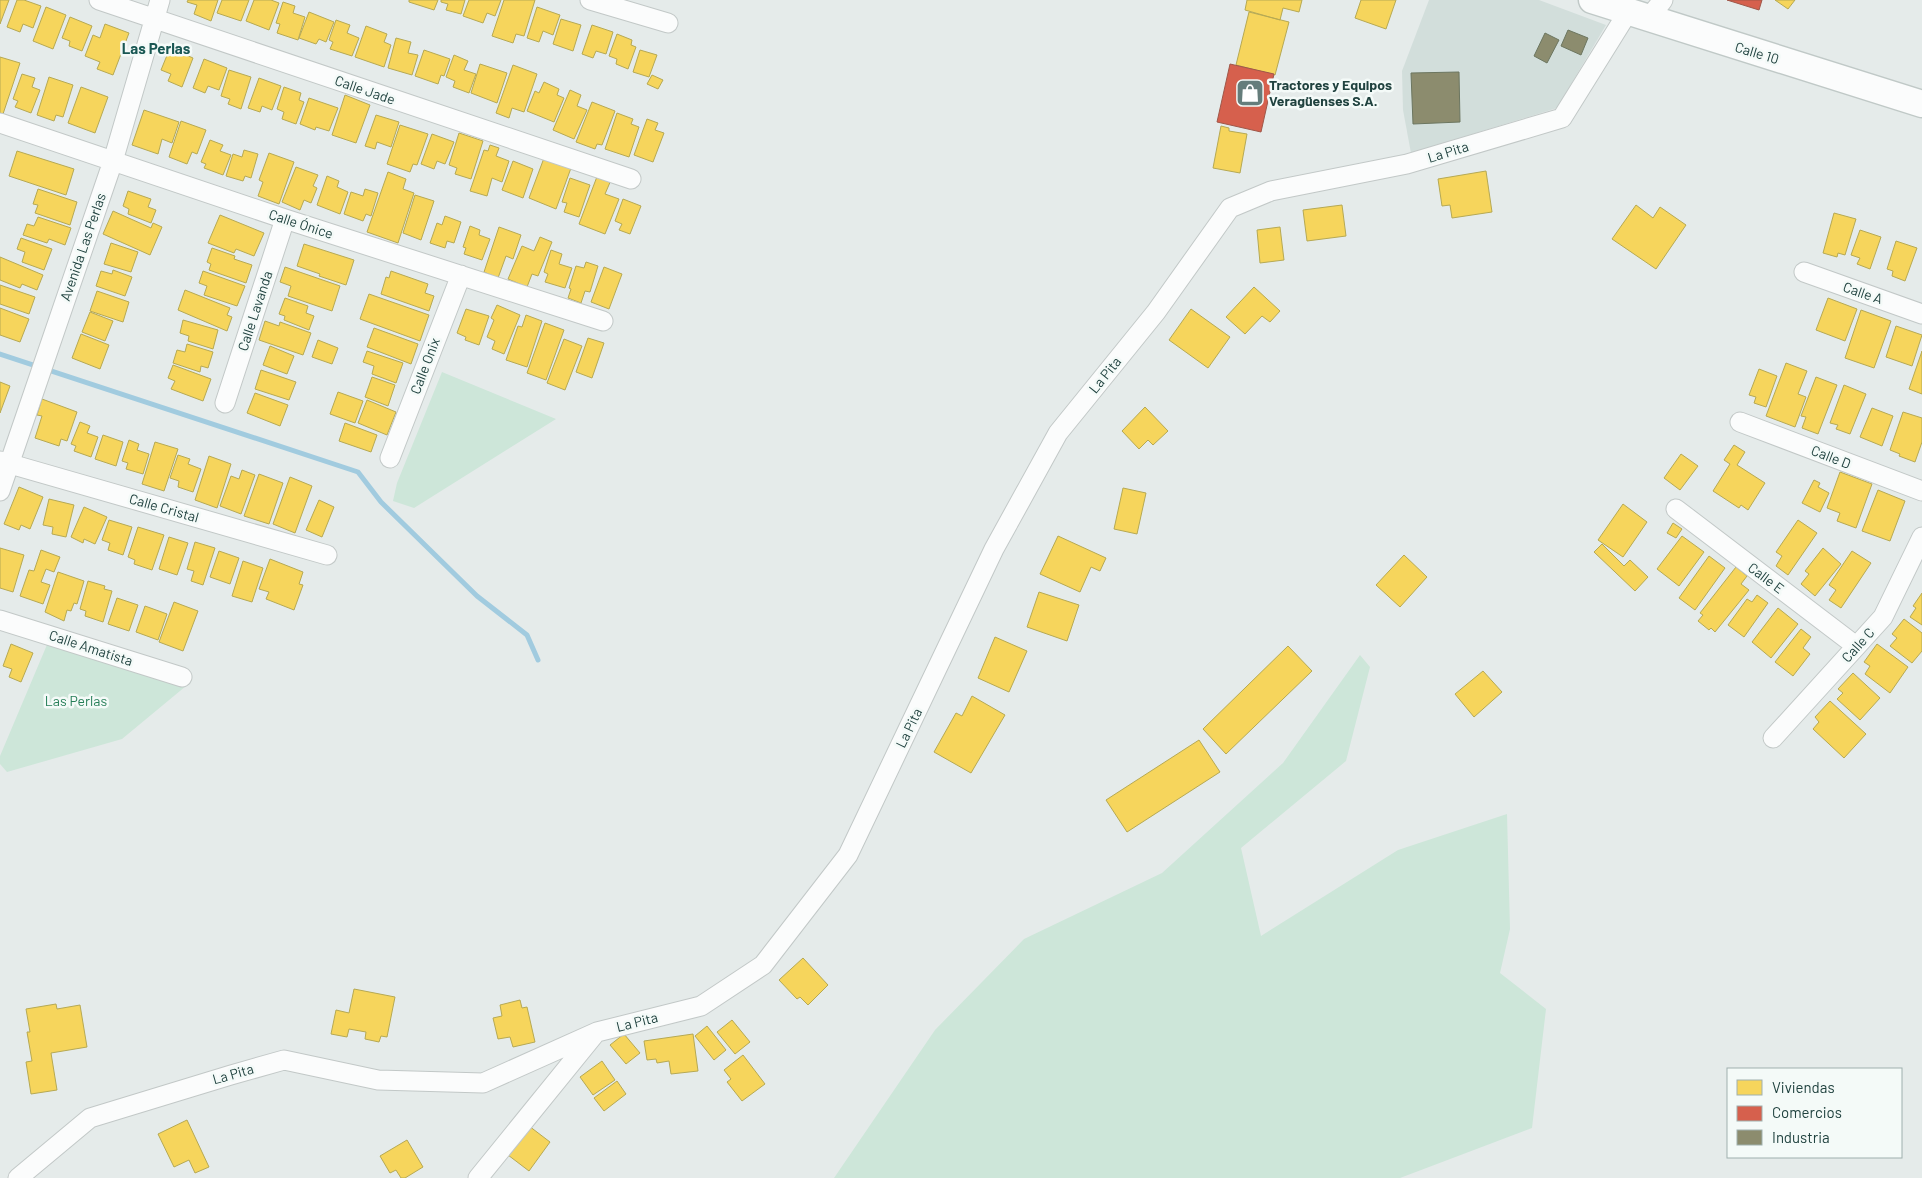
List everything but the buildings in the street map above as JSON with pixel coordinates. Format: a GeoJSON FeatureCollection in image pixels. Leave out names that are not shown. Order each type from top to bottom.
{"type":"FeatureCollection","features":[{"type":"Feature","properties":{"kind":"main road","name":"Calle 10"},"geometry":{"type":"LineString","coordinates":[[1592,0],[1646,10],[1922,104]]}},
{"type":"Feature","properties":{"kind":"street","name":"Calle Jade"},"geometry":{"type":"LineString","coordinates":[[99,0],[631,179]]}},
{"type":"Feature","properties":{"kind":"street","name":"Avenida Las Perlas"},"geometry":{"type":"LineString","coordinates":[[0,491],[4,462],[113,161],[153,18],[160,0]]}},
{"type":"Feature","properties":{"kind":"street"},"geometry":{"type":"LineString","coordinates":[[590,0],[668,23]]}},
{"type":"Feature","properties":{"kind":"street","name":"La Pita"},"geometry":{"type":"LineString","coordinates":[[18,1178],[90,1118],[284,1060],[378,1080],[483,1083],[597,1032],[701,1006],[763,965],[842,863],[852,846],[994,549],[1058,433],[1156,312],[1230,208],[1271,191],[1407,164],[1562,118],[1646,10]]}},
{"type":"Feature","properties":{"kind":"street","name":"Calle Ónice"},"geometry":{"type":"LineString","coordinates":[[0,124],[285,219],[603,321]]}},
{"type":"Feature","properties":{"kind":"street","name":"Calle Lavanda"},"geometry":{"type":"LineString","coordinates":[[225,403],[285,219]]}},
{"type":"Feature","properties":{"kind":"street","name":"Calle A"},"geometry":{"type":"LineString","coordinates":[[1804,272],[1922,314]]}},
{"type":"Feature","properties":{"kind":"street","name":"Calle Onix"},"geometry":{"type":"LineString","coordinates":[[390,458],[461,275]]}},
{"type":"Feature","properties":{"kind":"street","name":"Calle D"},"geometry":{"type":"LineString","coordinates":[[1740,422],[1922,490]]}},
{"type":"Feature","properties":{"kind":"street","name":"Calle Cristal"},"geometry":{"type":"LineString","coordinates":[[4,462],[327,555]]}},
{"type":"Feature","properties":{"kind":"street","name":"Calle E"},"geometry":{"type":"LineString","coordinates":[[1676,509],[1856,646]]}},
{"type":"Feature","properties":{"kind":"street","name":"Calle C"},"geometry":{"type":"LineString","coordinates":[[1773,738],[1883,617],[1922,537]]}},
{"type":"Feature","properties":{"kind":"street","name":"Calle Amatista"},"geometry":{"type":"LineString","coordinates":[[0,620],[182,677]]}},
{"type":"Feature","properties":{"kind":"street"},"geometry":{"type":"LineString","coordinates":[[478,1178],[597,1032]]}},
{"type":"Feature","properties":{"kind":"shaded area"},"geometry":{"type":"Polygon","coordinates":[[[1429,0],[1539,0],[1606,25],[1557,108],[1411,153],[1403,110],[1402,71],[1429,0]]]}},
{"type":"Feature","properties":{"kind":"green space"},"geometry":{"type":"Polygon","coordinates":[[[442,372],[556,419],[414,508],[393,501],[397,483],[442,372]]]}},
{"type":"Feature","properties":{"kind":"green space","name":"Las Perlas"},"geometry":{"type":"Polygon","coordinates":[[[49,640],[186,686],[122,739],[7,772],[0,764],[0,756],[49,640]]]}},
{"type":"Feature","properties":{"kind":"green space"},"geometry":{"type":"Polygon","coordinates":[[[1360,655],[1370,667],[1346,761],[1241,848],[1261,936],[1398,850],[1507,814],[1510,929],[1500,973],[1546,1009],[1532,1128],[1400,1178],[834,1178],[935,1030],[1024,939],[1162,873],[1283,763],[1360,655]]]}},
{"type":"Feature","properties":{"kind":"waterway"},"geometry":{"type":"LineString","coordinates":[[0,354],[358,472],[381,502],[477,596],[527,635],[538,660]]}},
{"type":"Feature","properties":{"kind":"place","name":"Tractores y Equipos Veragüenses S.A."},"geometry":{"type":"Point","coordinates":[1250,93]}},
{"type":"Feature","properties":{"kind":"district","name":"Las Perlas"},"geometry":{"type":"Point","coordinates":[156,49]}}]}
